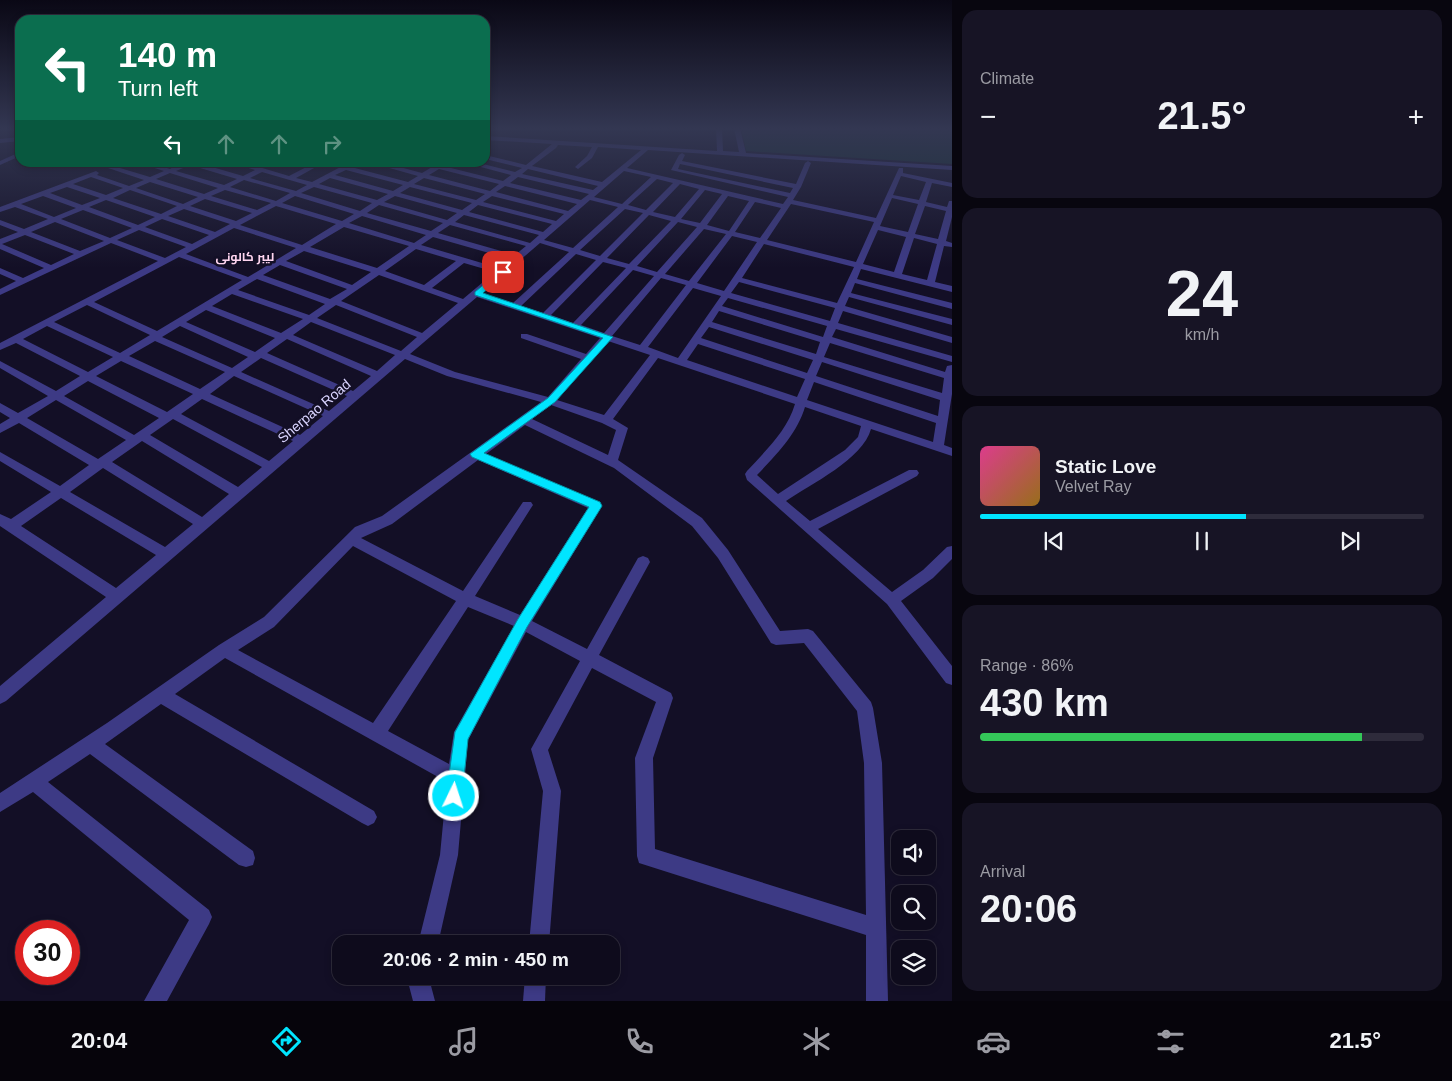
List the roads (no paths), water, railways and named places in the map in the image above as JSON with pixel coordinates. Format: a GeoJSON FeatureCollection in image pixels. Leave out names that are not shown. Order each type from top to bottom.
{"type":"FeatureCollection","features":[{"type":"Feature","properties":{"kind":"street"},"geometry":{"type":"LineString","coordinates":[[0,210],[90,175],[467,303]]}},
{"type":"Feature","properties":{"kind":"street"},"geometry":{"type":"LineString","coordinates":[[133,175],[258,214]]}},
{"type":"Feature","properties":{"kind":"street"},"geometry":{"type":"LineString","coordinates":[[0,242],[161,175]]}},
{"type":"Feature","properties":{"kind":"street"},"geometry":{"type":"LineString","coordinates":[[183,175],[503,272]]}},
{"type":"Feature","properties":{"kind":"street"},"geometry":{"type":"LineString","coordinates":[[228,175],[433,233],[518,260]]}},
{"type":"Feature","properties":{"kind":"street"},"geometry":{"type":"LineString","coordinates":[[0,292],[250,175]]}},
{"type":"Feature","properties":{"kind":"street"},"geometry":{"type":"LineString","coordinates":[[277,175],[377,204],[449,222],[540,241],[602,258],[952,361],[946,419],[938,447]]}},
{"type":"Feature","properties":{"kind":"street"},"geometry":{"type":"LineString","coordinates":[[290,178],[297,175]]}},
{"type":"Feature","properties":{"kind":"street"},"geometry":{"type":"LineString","coordinates":[[372,175],[559,224]]}},
{"type":"Feature","properties":{"kind":"street"},"geometry":{"type":"LineString","coordinates":[[419,175],[571,214]]}},
{"type":"Feature","properties":{"kind":"street"},"geometry":{"type":"LineString","coordinates":[[476,175],[505,183],[623,206],[952,289]]}},
{"type":"Feature","properties":{"kind":"street"},"geometry":{"type":"LineString","coordinates":[[118,596],[5,522],[60,491],[100,464],[516,175]]}},
{"type":"Feature","properties":{"kind":"street"},"geometry":{"type":"LineString","coordinates":[[519,175],[589,198]]}},
{"type":"Feature","properties":{"kind":"street"},"geometry":{"type":"LineString","coordinates":[[563,175],[605,185]]}},
{"type":"Feature","properties":{"kind":"street","name":"Sherpao Road"},"geometry":{"type":"LineString","coordinates":[[0,696],[617,175]]}},
{"type":"Feature","properties":{"kind":"street"},"geometry":{"type":"LineString","coordinates":[[646,175],[754,200],[789,201]]}},
{"type":"Feature","properties":{"kind":"street"},"geometry":{"type":"LineString","coordinates":[[691,175],[952,245]]}},
{"type":"Feature","properties":{"kind":"street"},"geometry":{"type":"LineString","coordinates":[[746,175],[798,187]]}},
{"type":"Feature","properties":{"kind":"street"},"geometry":{"type":"LineString","coordinates":[[681,361],[763,242],[798,187],[803,175]]}},
{"type":"Feature","properties":{"kind":"street"},"geometry":{"type":"LineString","coordinates":[[899,175],[826,340],[801,401],[796,419],[779,444],[751,474],[753,480],[892,600],[952,678]]}},
{"type":"Feature","properties":{"kind":"street"},"geometry":{"type":"LineString","coordinates":[[910,175],[952,185]]}},
{"type":"Feature","properties":{"kind":"street"},"geometry":{"type":"LineString","coordinates":[[0,347],[330,176],[463,212],[540,241]]}},
{"type":"Feature","properties":{"kind":"street"},"geometry":{"type":"LineString","coordinates":[[0,429],[424,176]]}},
{"type":"Feature","properties":{"kind":"street"},"geometry":{"type":"LineString","coordinates":[[515,306],[655,177]]}},
{"type":"Feature","properties":{"kind":"street"},"geometry":{"type":"LineString","coordinates":[[896,276],[930,180]]}},
{"type":"Feature","properties":{"kind":"street"},"geometry":{"type":"LineString","coordinates":[[545,316],[678,182]]}},
{"type":"Feature","properties":{"kind":"street"},"geometry":{"type":"LineString","coordinates":[[66,184],[215,235]]}},
{"type":"Feature","properties":{"kind":"street"},"geometry":{"type":"LineString","coordinates":[[576,326],[676,220],[703,188]]}},
{"type":"Feature","properties":{"kind":"street"},"geometry":{"type":"LineString","coordinates":[[42,193],[193,247]]}},
{"type":"Feature","properties":{"kind":"street"},"geometry":{"type":"LineString","coordinates":[[0,803],[91,744],[224,650],[269,622],[360,531],[387,520],[523,418],[550,401],[661,276],[726,193]]}},
{"type":"Feature","properties":{"kind":"street"},"geometry":{"type":"LineString","coordinates":[[890,196],[951,207],[930,284]]}},
{"type":"Feature","properties":{"kind":"street"},"geometry":{"type":"LineString","coordinates":[[642,348],[754,200]]}},
{"type":"Feature","properties":{"kind":"street"},"geometry":{"type":"LineString","coordinates":[[14,204],[112,239],[165,262]]}},
{"type":"Feature","properties":{"kind":"street"},"geometry":{"type":"LineString","coordinates":[[0,222],[80,254]]}},
{"type":"Feature","properties":{"kind":"street"},"geometry":{"type":"LineString","coordinates":[[0,246],[51,268]]}},
{"type":"Feature","properties":{"kind":"street"},"geometry":{"type":"LineString","coordinates":[[179,254],[332,302],[425,337]]}},
{"type":"Feature","properties":{"kind":"street"},"geometry":{"type":"LineString","coordinates":[[426,288],[462,260]]}},
{"type":"Feature","properties":{"kind":"street"},"geometry":{"type":"LineString","coordinates":[[280,262],[353,288]]}},
{"type":"Feature","properties":{"kind":"street"},"geometry":{"type":"LineString","coordinates":[[0,271],[23,281]]}},
{"type":"Feature","properties":{"kind":"street"},"geometry":{"type":"LineString","coordinates":[[737,279],[952,340]]}},
{"type":"Feature","properties":{"kind":"street"},"geometry":{"type":"LineString","coordinates":[[852,280],[952,306]]}},
{"type":"Feature","properties":{"kind":"street"},"geometry":{"type":"LineString","coordinates":[[231,291],[309,318],[451,374],[550,401],[606,420],[622,428],[612,462]]}},
{"type":"Feature","properties":{"kind":"street"},"geometry":{"type":"LineString","coordinates":[[477,294],[952,452]]}},
{"type":"Feature","properties":{"kind":"street"},"geometry":{"type":"LineString","coordinates":[[846,294],[952,322]]}},
{"type":"Feature","properties":{"kind":"street"},"geometry":{"type":"LineString","coordinates":[[88,302],[231,373],[332,416]]}},
{"type":"Feature","properties":{"kind":"street"},"geometry":{"type":"LineString","coordinates":[[205,306],[380,376]]}},
{"type":"Feature","properties":{"kind":"street"},"geometry":{"type":"LineString","coordinates":[[718,308],[951,377]]}},
{"type":"Feature","properties":{"kind":"street"},"geometry":{"type":"LineString","coordinates":[[48,322],[303,441]]}},
{"type":"Feature","properties":{"kind":"street"},"geometry":{"type":"LineString","coordinates":[[179,322],[356,396]]}},
{"type":"Feature","properties":{"kind":"street"},"geometry":{"type":"LineString","coordinates":[[707,324],[948,397]]}},
{"type":"Feature","properties":{"kind":"street"},"geometry":{"type":"LineString","coordinates":[[524,336],[589,358]]}},
{"type":"Feature","properties":{"kind":"street"},"geometry":{"type":"LineString","coordinates":[[16,339],[271,467]]}},
{"type":"Feature","properties":{"kind":"street"},"geometry":{"type":"LineString","coordinates":[[696,340],[946,419]]}},
{"type":"Feature","properties":{"kind":"street"},"geometry":{"type":"LineString","coordinates":[[606,420],[657,353]]}},
{"type":"Feature","properties":{"kind":"street"},"geometry":{"type":"LineString","coordinates":[[0,364],[238,494]]}},
{"type":"Feature","properties":{"kind":"street"},"geometry":{"type":"LineString","coordinates":[[0,407],[203,524]]}},
{"type":"Feature","properties":{"kind":"street"},"geometry":{"type":"LineString","coordinates":[[523,418],[612,462],[697,522],[723,554],[776,638],[808,636],[865,708],[873,763],[877,1001]]}},
{"type":"Feature","properties":{"kind":"street"},"geometry":{"type":"LineString","coordinates":[[778,500],[849,453],[864,438],[868,423]]}},
{"type":"Feature","properties":{"kind":"street"},"geometry":{"type":"LineString","coordinates":[[430,935],[449,855],[460,738],[523,623],[596,506],[476,454]]}},
{"type":"Feature","properties":{"kind":"street"},"geometry":{"type":"LineString","coordinates":[[0,456],[167,555]]}},
{"type":"Feature","properties":{"kind":"street"},"geometry":{"type":"LineString","coordinates":[[808,528],[913,473]]}},
{"type":"Feature","properties":{"kind":"street"},"geometry":{"type":"LineString","coordinates":[[376,734],[527,505]]}},
{"type":"Feature","properties":{"kind":"street"},"geometry":{"type":"LineString","coordinates":[[352,539],[465,599],[523,623],[665,698],[644,758],[646,856],[876,928]]}},
{"type":"Feature","properties":{"kind":"street"},"geometry":{"type":"LineString","coordinates":[[892,600],[928,574],[952,551]]}},
{"type":"Feature","properties":{"kind":"street"},"geometry":{"type":"LineString","coordinates":[[540,935],[552,790],[539,749],[643,562]]}},
{"type":"Feature","properties":{"kind":"street"},"geometry":{"type":"LineString","coordinates":[[224,650],[455,777]]}},
{"type":"Feature","properties":{"kind":"street"},"geometry":{"type":"LineString","coordinates":[[161,695],[368,817]]}},
{"type":"Feature","properties":{"kind":"street"},"geometry":{"type":"LineString","coordinates":[[91,744],[246,858]]}},
{"type":"Feature","properties":{"kind":"street"},"geometry":{"type":"LineString","coordinates":[[33,781],[202,917],[155,1001]]}},
{"type":"Feature","properties":{"kind":"street"},"geometry":{"type":"LineString","coordinates":[[420,985],[424,1001]]}},
{"type":"Feature","properties":{"kind":"street"},"geometry":{"type":"LineString","coordinates":[[534,1001],[535,985]]}},
{"type":"Feature","properties":{"kind":"district","name":"لیبر کالونی"},"geometry":{"type":"Point","coordinates":[245,257]}}]}
